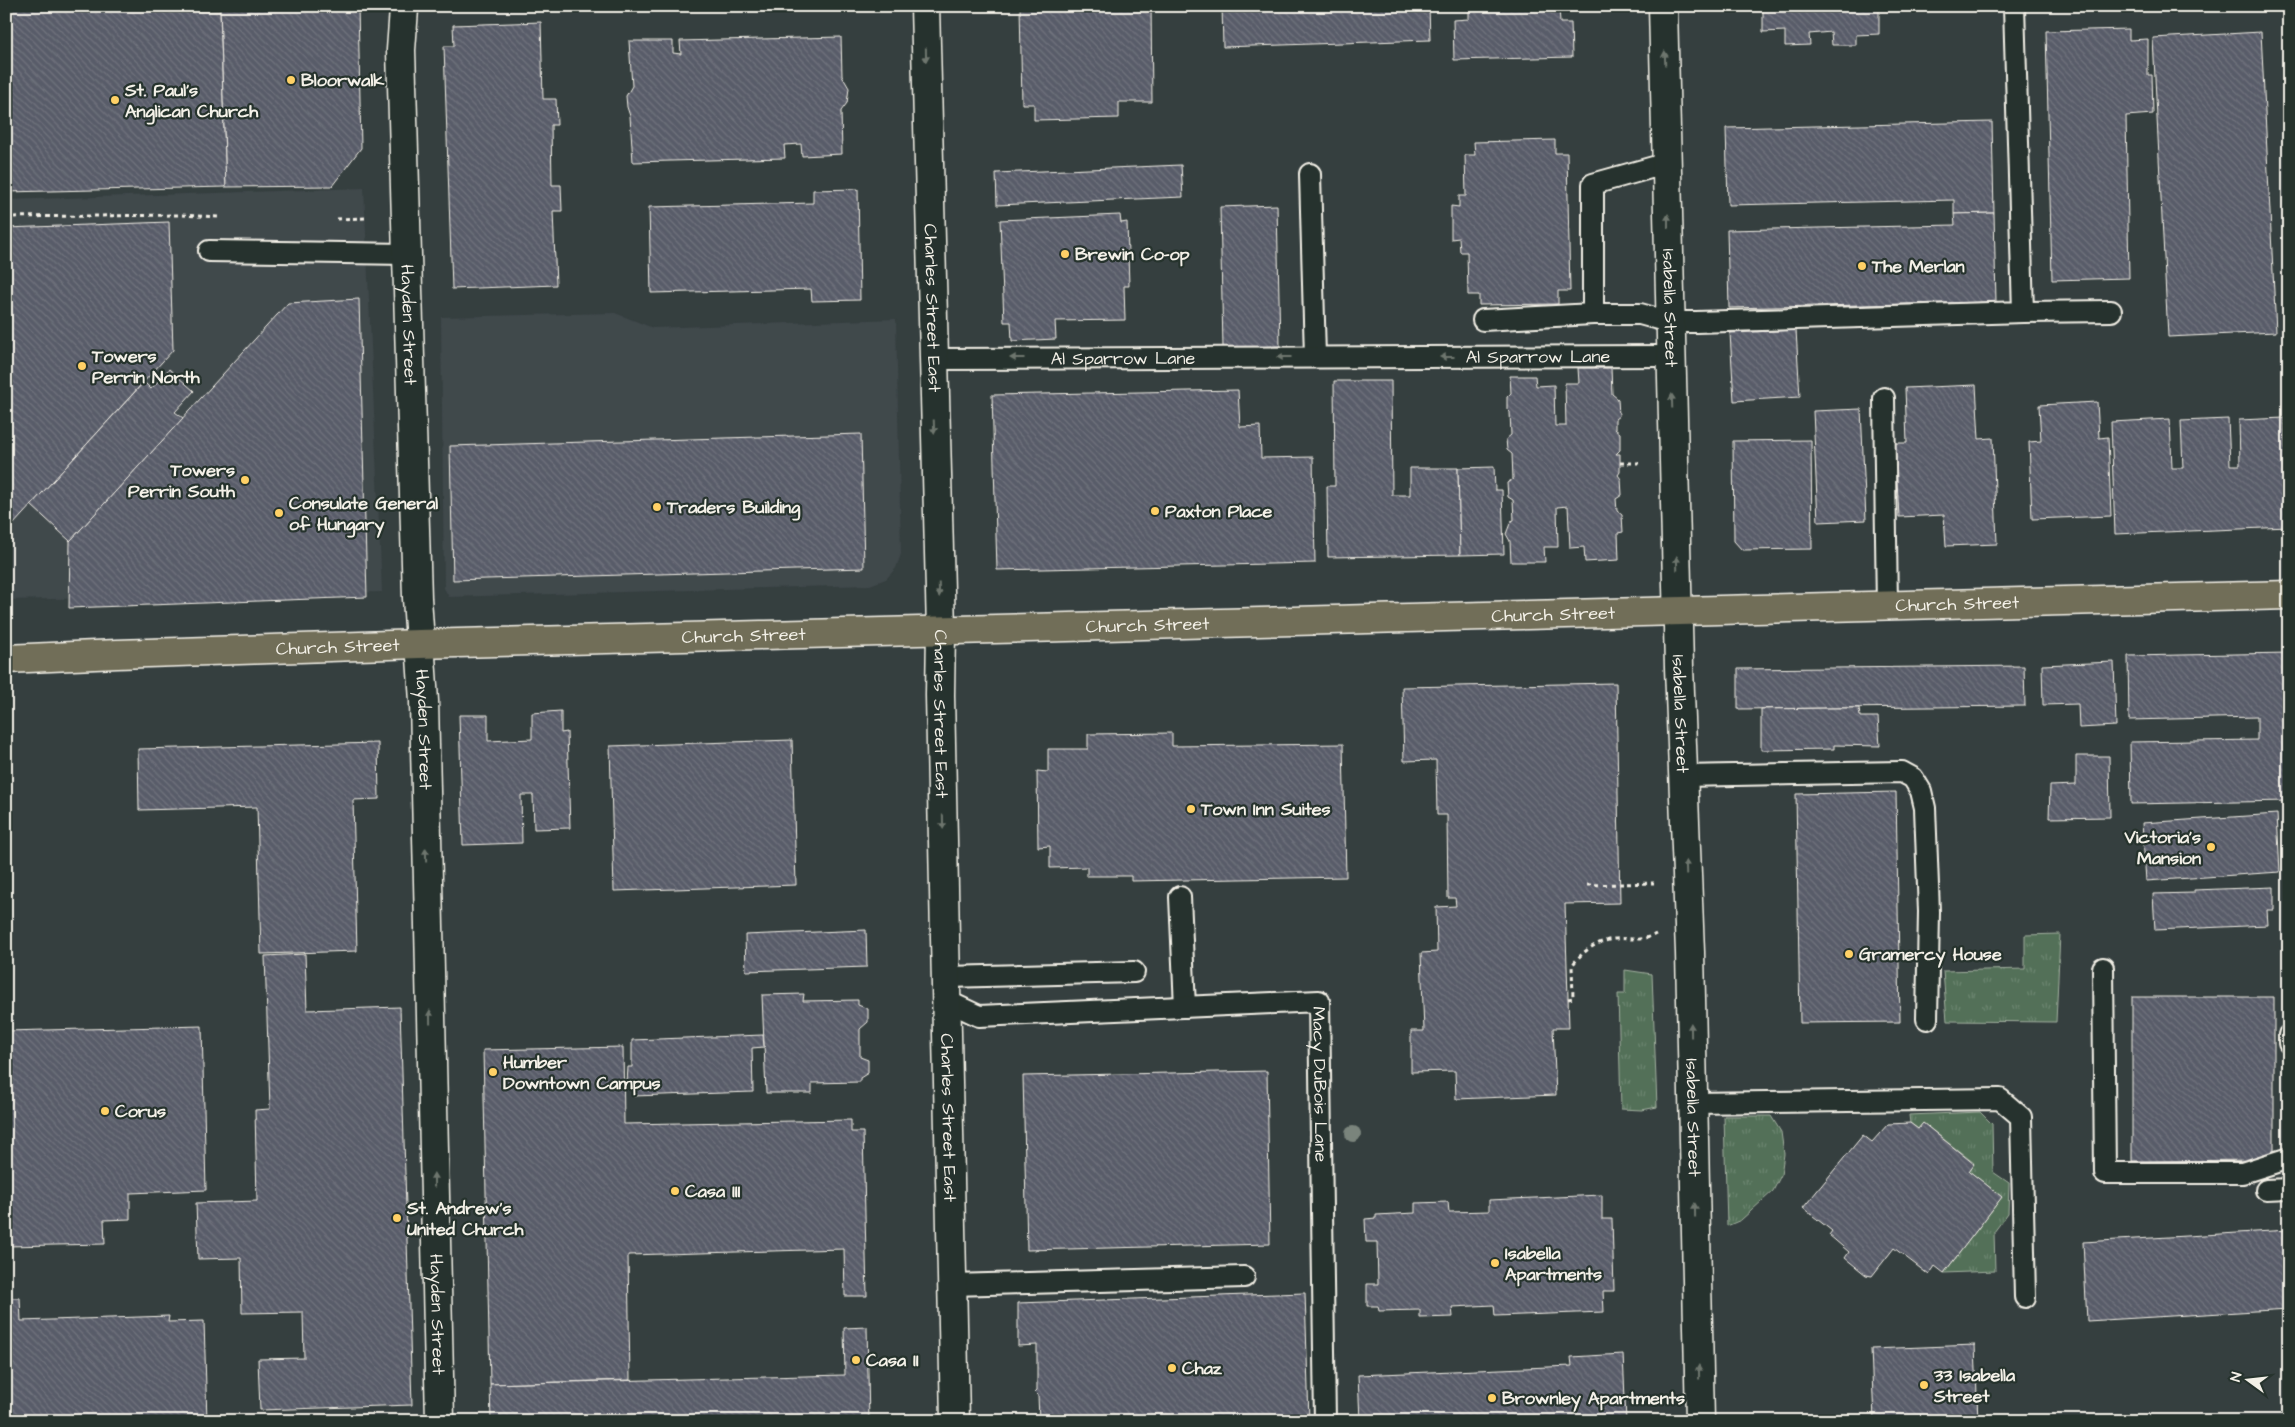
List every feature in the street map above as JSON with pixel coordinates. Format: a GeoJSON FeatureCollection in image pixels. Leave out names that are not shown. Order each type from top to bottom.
{"type":"FeatureCollection","features":[{"type":"Feature","properties":{"kind":"main road","name":"Church Street"},"geometry":{"type":"LineString","coordinates":[[6,659],[419,644],[2289,595]]}},
{"type":"Feature","properties":{"kind":"street","name":"Charles Street East"},"geometry":{"type":"LineString","coordinates":[[924,6],[932,359],[941,630],[940,695],[955,1421]]}},
{"type":"Feature","properties":{"kind":"street","name":"Isabella Street"},"geometry":{"type":"LineString","coordinates":[[1663,6],[1668,163],[1669,322],[1690,952],[1700,1421]]}},
{"type":"Feature","properties":{"kind":"street","name":"Hayden Street"},"geometry":{"type":"LineString","coordinates":[[404,9],[401,50],[419,644],[424,701],[440,1421]]}},
{"type":"Feature","properties":{"kind":"lane"},"geometry":{"type":"LineString","coordinates":[[2014,6],[2023,312]]}},
{"type":"Feature","properties":{"kind":"lane"},"geometry":{"type":"LineString","coordinates":[[1593,314],[1593,184],[1668,163]]}},
{"type":"Feature","properties":{"kind":"lane"},"geometry":{"type":"LineString","coordinates":[[1310,174],[1315,357]]}},
{"type":"Feature","properties":{"kind":"lane"},"geometry":{"type":"LineString","coordinates":[[209,251],[407,254]]}},
{"type":"Feature","properties":{"kind":"lane"},"geometry":{"type":"LineString","coordinates":[[1483,320],[1593,314],[1640,314],[1669,322],[2111,311]]}},
{"type":"Feature","properties":{"kind":"lane","name":"Al Sparrow Lane"},"geometry":{"type":"LineString","coordinates":[[932,359],[1670,356]]}},
{"type":"Feature","properties":{"kind":"lane"},"geometry":{"type":"LineString","coordinates":[[1884,398],[1887,607]]}},
{"type":"Feature","properties":{"kind":"lane"},"geometry":{"type":"LineString","coordinates":[[1683,776],[1902,772],[1913,778],[1921,791],[1925,808],[1929,912],[1928,1019]]}},
{"type":"Feature","properties":{"kind":"lane"},"geometry":{"type":"LineString","coordinates":[[1180,897],[1185,1007]]}},
{"type":"Feature","properties":{"kind":"lane"},"geometry":{"type":"LineString","coordinates":[[2104,968],[2105,1173],[2242,1173],[2289,1158]]}},
{"type":"Feature","properties":{"kind":"lane"},"geometry":{"type":"LineString","coordinates":[[947,989],[1134,972]]}},
{"type":"Feature","properties":{"kind":"lane","name":"Macy DuBois Lane"},"geometry":{"type":"LineString","coordinates":[[947,989],[979,1016],[1319,1001],[1325,1421]]}},
{"type":"Feature","properties":{"kind":"lane"},"geometry":{"type":"LineString","coordinates":[[2289,1035],[2289,1044]]}},
{"type":"Feature","properties":{"kind":"lane"},"geometry":{"type":"LineString","coordinates":[[1693,1103],[2000,1099],[2021,1117],[2025,1297]]}},
{"type":"Feature","properties":{"kind":"lane"},"geometry":{"type":"LineString","coordinates":[[2266,1190],[2289,1189]]}},
{"type":"Feature","properties":{"kind":"lane"},"geometry":{"type":"LineString","coordinates":[[952,1285],[1244,1277]]}},
{"type":"Feature","properties":{"kind":"path"},"geometry":{"type":"LineString","coordinates":[[6,217],[180,215],[220,218]]}},
{"type":"Feature","properties":{"kind":"path"},"geometry":{"type":"LineString","coordinates":[[328,220],[368,218]]}},
{"type":"Feature","properties":{"kind":"path"},"geometry":{"type":"LineString","coordinates":[[1620,463],[1641,464]]}},
{"type":"Feature","properties":{"kind":"path"},"geometry":{"type":"LineString","coordinates":[[1587,885],[1659,883]]}},
{"type":"Feature","properties":{"kind":"path"},"geometry":{"type":"LineString","coordinates":[[1568,999],[1573,998],[1572,966],[1584,952],[1601,941],[1646,939],[1661,932]]}},
{"type":"Feature","properties":{"kind":"shaded area"},"geometry":{"type":"Polygon","coordinates":[[[364,188],[382,592],[6,600],[6,200],[364,188]]]}},
{"type":"Feature","properties":{"kind":"shaded area"},"geometry":{"type":"Polygon","coordinates":[[[615,313],[653,328],[896,319],[901,554],[896,568],[886,579],[870,585],[449,597],[444,588],[441,317],[615,313]]]}},
{"type":"Feature","properties":{"kind":"green space"},"geometry":{"type":"Polygon","coordinates":[[[2060,934],[2056,1022],[1947,1021],[1943,971],[2025,969],[2025,935],[2060,934]]]}},
{"type":"Feature","properties":{"kind":"green space"},"geometry":{"type":"Polygon","coordinates":[[[1625,970],[1652,974],[1657,1107],[1642,1110],[1621,1109],[1618,994],[1625,994],[1625,970]]]}},
{"type":"Feature","properties":{"kind":"green space"},"geometry":{"type":"Polygon","coordinates":[[[1980,1112],[1992,1124],[1993,1172],[2009,1183],[2008,1213],[1994,1232],[1995,1271],[1944,1273],[2002,1197],[1969,1171],[1974,1163],[1923,1123],[1918,1129],[1910,1123],[1909,1115],[1980,1112]]]}},
{"type":"Feature","properties":{"kind":"green space"},"geometry":{"type":"Polygon","coordinates":[[[1724,1116],[1771,1116],[1781,1132],[1784,1154],[1781,1175],[1773,1191],[1741,1220],[1727,1226],[1724,1116]]]}},
{"type":"Feature","properties":{"kind":"building","name":"St. Paul's Anglican Church"},"geometry":{"type":"Polygon","coordinates":[[[6,6],[169,6],[169,12],[220,11],[226,187],[6,192],[6,6]]]}},
{"type":"Feature","properties":{"kind":"building","name":"Bloorwalk"},"geometry":{"type":"Polygon","coordinates":[[[220,6],[358,6],[361,148],[332,186],[226,187],[220,6]]]}},
{"type":"Feature","properties":{"kind":"building"},"geometry":{"type":"Polygon","coordinates":[[[1020,6],[1151,6],[1152,102],[1119,102],[1119,118],[1034,120],[1034,104],[1022,104],[1020,6]]]}},
{"type":"Feature","properties":{"kind":"building"},"geometry":{"type":"Polygon","coordinates":[[[1222,6],[1429,6],[1430,40],[1223,47],[1222,6]]]}},
{"type":"Feature","properties":{"kind":"building"},"geometry":{"type":"Polygon","coordinates":[[[1469,6],[1559,6],[1560,23],[1571,23],[1572,57],[1454,60],[1453,20],[1469,19],[1469,6]]]}},
{"type":"Feature","properties":{"kind":"building"},"geometry":{"type":"Polygon","coordinates":[[[1763,6],[1879,6],[1879,34],[1856,35],[1856,45],[1832,45],[1831,32],[1809,34],[1810,45],[1785,46],[1785,31],[1763,32],[1763,6]]]}},
{"type":"Feature","properties":{"kind":"building"},"geometry":{"type":"Polygon","coordinates":[[[541,22],[543,99],[556,99],[557,125],[551,125],[552,185],[561,185],[562,211],[553,211],[556,285],[452,289],[444,46],[454,46],[453,25],[541,22]]]}},
{"type":"Feature","properties":{"kind":"building"},"geometry":{"type":"Polygon","coordinates":[[[2129,29],[2129,40],[2148,39],[2148,75],[2152,75],[2153,114],[2126,116],[2129,278],[2052,280],[2046,31],[2129,29]]]}},
{"type":"Feature","properties":{"kind":"building"},"geometry":{"type":"Polygon","coordinates":[[[2261,32],[2276,332],[2168,337],[2153,38],[2261,32]]]}},
{"type":"Feature","properties":{"kind":"building"},"geometry":{"type":"Polygon","coordinates":[[[841,37],[842,76],[849,88],[847,103],[841,111],[842,154],[802,156],[801,144],[784,145],[785,158],[633,162],[630,116],[626,96],[632,86],[629,41],[673,41],[673,53],[681,54],[680,41],[841,37]]]}},
{"type":"Feature","properties":{"kind":"building","name":"The Merlan"},"geometry":{"type":"Polygon","coordinates":[[[1992,122],[1994,213],[1954,214],[1954,200],[1728,205],[1726,128],[1992,122]]]}},
{"type":"Feature","properties":{"kind":"building"},"geometry":{"type":"Polygon","coordinates":[[[1555,140],[1555,153],[1567,153],[1570,291],[1558,291],[1558,304],[1479,305],[1479,295],[1468,295],[1467,252],[1460,252],[1459,238],[1451,239],[1451,206],[1459,207],[1459,196],[1466,196],[1465,155],[1475,155],[1474,142],[1555,140]]]}},
{"type":"Feature","properties":{"kind":"building"},"geometry":{"type":"Polygon","coordinates":[[[1181,165],[1183,197],[997,205],[996,173],[1181,165]]]}},
{"type":"Feature","properties":{"kind":"building"},"geometry":{"type":"Polygon","coordinates":[[[858,189],[860,300],[812,301],[811,289],[651,293],[649,207],[813,203],[813,190],[858,189]]]}},
{"type":"Feature","properties":{"kind":"building"},"geometry":{"type":"Polygon","coordinates":[[[1277,205],[1280,346],[1223,348],[1220,207],[1277,205]]]}},
{"type":"Feature","properties":{"kind":"building","name":"The Merlan"},"geometry":{"type":"Polygon","coordinates":[[[1994,213],[1996,302],[1729,308],[1727,230],[1955,225],[1954,214],[1994,213]]]}},
{"type":"Feature","properties":{"kind":"building","name":"Brewin Co-op"},"geometry":{"type":"Polygon","coordinates":[[[1120,215],[1121,223],[1127,222],[1129,286],[1124,286],[1125,320],[1055,321],[1056,339],[1012,341],[1011,322],[1004,322],[1000,220],[1120,215]]]}},
{"type":"Feature","properties":{"kind":"building","name":"Towers Perrin North"},"geometry":{"type":"Polygon","coordinates":[[[169,222],[173,350],[12,526],[6,527],[6,228],[169,222]]]}},
{"type":"Feature","properties":{"kind":"building","name":"Towers Perrin South"},"geometry":{"type":"Polygon","coordinates":[[[359,299],[367,597],[69,608],[70,541],[288,303],[359,299]]]}},
{"type":"Feature","properties":{"kind":"building"},"geometry":{"type":"Polygon","coordinates":[[[1796,330],[1800,397],[1734,401],[1730,333],[1796,330]]]}},
{"type":"Feature","properties":{"kind":"building"},"geometry":{"type":"Polygon","coordinates":[[[1578,368],[1611,368],[1612,394],[1618,399],[1619,416],[1615,419],[1615,429],[1620,433],[1620,450],[1616,454],[1620,454],[1620,472],[1618,475],[1621,479],[1622,495],[1616,499],[1617,511],[1622,515],[1623,532],[1618,533],[1619,560],[1585,562],[1584,547],[1570,548],[1568,506],[1557,507],[1558,547],[1544,547],[1545,562],[1511,562],[1510,541],[1506,534],[1511,521],[1514,520],[1513,500],[1508,497],[1507,483],[1513,479],[1512,454],[1507,450],[1506,439],[1511,435],[1510,412],[1507,409],[1507,397],[1511,393],[1510,376],[1535,376],[1536,386],[1554,385],[1555,426],[1566,426],[1565,383],[1579,383],[1578,368]]]}},
{"type":"Feature","properties":{"kind":"building"},"geometry":{"type":"Polygon","coordinates":[[[169,369],[194,391],[175,412],[183,418],[70,541],[31,505],[144,382],[151,389],[169,369]]]}},
{"type":"Feature","properties":{"kind":"building"},"geometry":{"type":"Polygon","coordinates":[[[1334,381],[1391,381],[1392,495],[1410,495],[1410,468],[1458,468],[1460,555],[1328,557],[1327,486],[1335,486],[1334,381]]]}},
{"type":"Feature","properties":{"kind":"building"},"geometry":{"type":"Polygon","coordinates":[[[1976,385],[1979,439],[1993,438],[1997,544],[1946,546],[1944,515],[1899,517],[1895,443],[1907,443],[1905,388],[1976,385]]]}},
{"type":"Feature","properties":{"kind":"building","name":"Paxton Place"},"geometry":{"type":"Polygon","coordinates":[[[1238,390],[1240,427],[1260,426],[1261,458],[1313,457],[1315,563],[997,570],[992,395],[1238,390]]]}},
{"type":"Feature","properties":{"kind":"building"},"geometry":{"type":"Polygon","coordinates":[[[2097,402],[2099,438],[2108,437],[2111,516],[2032,519],[2029,442],[2041,441],[2039,405],[2097,402]]]}},
{"type":"Feature","properties":{"kind":"building"},"geometry":{"type":"Polygon","coordinates":[[[1861,409],[1866,520],[1818,522],[1813,411],[1861,409]]]}},
{"type":"Feature","properties":{"kind":"building"},"geometry":{"type":"Polygon","coordinates":[[[2284,418],[2286,467],[2289,467],[2289,527],[2115,534],[2111,422],[2170,419],[2172,468],[2183,468],[2181,421],[2228,419],[2230,465],[2240,465],[2239,420],[2284,418]]]}},
{"type":"Feature","properties":{"kind":"building","name":"Traders Building"},"geometry":{"type":"Polygon","coordinates":[[[861,434],[864,568],[453,580],[450,446],[861,434]]]}},
{"type":"Feature","properties":{"kind":"building"},"geometry":{"type":"Polygon","coordinates":[[[1811,440],[1812,549],[1742,550],[1734,541],[1733,441],[1811,440]]]}},
{"type":"Feature","properties":{"kind":"building"},"geometry":{"type":"Polygon","coordinates":[[[1494,467],[1495,490],[1502,490],[1504,554],[1460,555],[1458,468],[1494,467]]]}},
{"type":"Feature","properties":{"kind":"building"},"geometry":{"type":"Polygon","coordinates":[[[2289,653],[2289,801],[2131,804],[2130,742],[2257,740],[2257,717],[2129,720],[2128,656],[2289,653]]]}},
{"type":"Feature","properties":{"kind":"building"},"geometry":{"type":"Polygon","coordinates":[[[2114,662],[2116,726],[2079,728],[2078,704],[2043,705],[2042,665],[2114,662]]]}},
{"type":"Feature","properties":{"kind":"building"},"geometry":{"type":"Polygon","coordinates":[[[2024,666],[2025,706],[1738,709],[1738,669],[2024,666]]]}},
{"type":"Feature","properties":{"kind":"building"},"geometry":{"type":"Polygon","coordinates":[[[1616,683],[1620,903],[1565,904],[1569,1028],[1553,1028],[1556,1095],[1456,1099],[1455,1071],[1411,1072],[1411,1031],[1424,1031],[1421,953],[1437,952],[1436,907],[1456,906],[1455,898],[1448,898],[1447,815],[1437,815],[1436,760],[1404,761],[1402,687],[1616,683]]]}},
{"type":"Feature","properties":{"kind":"building"},"geometry":{"type":"Polygon","coordinates":[[[1859,708],[1860,717],[1878,717],[1880,746],[1834,745],[1834,749],[1761,750],[1761,709],[1859,708]]]}},
{"type":"Feature","properties":{"kind":"building"},"geometry":{"type":"Polygon","coordinates":[[[561,711],[561,733],[567,732],[570,828],[534,829],[533,795],[521,795],[522,843],[463,845],[459,715],[488,715],[488,741],[532,739],[532,713],[561,711]]]}},
{"type":"Feature","properties":{"kind":"building","name":"Town Inn Suites"},"geometry":{"type":"Polygon","coordinates":[[[1172,733],[1172,746],[1343,744],[1346,877],[1131,881],[1131,876],[1087,876],[1087,867],[1050,868],[1050,846],[1038,847],[1037,771],[1048,772],[1048,749],[1088,749],[1088,734],[1172,733]]]}},
{"type":"Feature","properties":{"kind":"building"},"geometry":{"type":"Polygon","coordinates":[[[792,740],[796,885],[614,891],[610,746],[792,740]]]}},
{"type":"Feature","properties":{"kind":"building"},"geometry":{"type":"Polygon","coordinates":[[[378,743],[379,799],[353,800],[357,951],[261,954],[257,807],[139,810],[138,749],[378,743]]]}},
{"type":"Feature","properties":{"kind":"building"},"geometry":{"type":"Polygon","coordinates":[[[2076,756],[2109,756],[2110,817],[2049,818],[2050,786],[2076,785],[2076,756]]]}},
{"type":"Feature","properties":{"kind":"building","name":"Gramercy House"},"geometry":{"type":"Polygon","coordinates":[[[1896,792],[1900,1022],[1800,1023],[1796,794],[1896,792]]]}},
{"type":"Feature","properties":{"kind":"building"},"geometry":{"type":"Polygon","coordinates":[[[2277,814],[2280,872],[2146,881],[2142,823],[2277,814]]]}},
{"type":"Feature","properties":{"kind":"building"},"geometry":{"type":"Polygon","coordinates":[[[2274,887],[2274,910],[2267,910],[2268,925],[2155,930],[2153,894],[2194,893],[2194,890],[2274,887]]]}},
{"type":"Feature","properties":{"kind":"building"},"geometry":{"type":"Polygon","coordinates":[[[866,930],[867,967],[746,971],[745,935],[866,930]]]}},
{"type":"Feature","properties":{"kind":"building"},"geometry":{"type":"Polygon","coordinates":[[[305,954],[307,1010],[400,1007],[412,1405],[260,1410],[258,1359],[304,1358],[303,1312],[242,1313],[241,1258],[198,1259],[196,1203],[257,1201],[255,1110],[270,1109],[265,956],[305,954]]]}},
{"type":"Feature","properties":{"kind":"building"},"geometry":{"type":"Polygon","coordinates":[[[804,994],[803,1001],[858,1000],[858,1005],[868,1009],[868,1022],[860,1029],[860,1057],[868,1060],[868,1073],[860,1078],[860,1082],[812,1083],[812,1093],[766,1093],[762,995],[804,994]]]}},
{"type":"Feature","properties":{"kind":"building"},"geometry":{"type":"Polygon","coordinates":[[[2132,997],[2274,997],[2274,1160],[2132,1161],[2132,997]]]}},
{"type":"Feature","properties":{"kind":"building","name":"Corus"},"geometry":{"type":"Polygon","coordinates":[[[202,1026],[206,1190],[130,1193],[130,1219],[104,1220],[105,1244],[6,1246],[6,1031],[202,1026]]]}},
{"type":"Feature","properties":{"kind":"building"},"geometry":{"type":"Polygon","coordinates":[[[763,1035],[764,1047],[752,1048],[753,1092],[633,1096],[633,1083],[627,1083],[628,1067],[632,1067],[632,1040],[763,1035]]]}},
{"type":"Feature","properties":{"kind":"building","name":"Casa III"},"geometry":{"type":"Polygon","coordinates":[[[623,1047],[624,1124],[851,1120],[851,1132],[863,1132],[867,1296],[845,1296],[844,1249],[628,1255],[630,1380],[490,1384],[483,1050],[623,1047]]]}},
{"type":"Feature","properties":{"kind":"building"},"geometry":{"type":"Polygon","coordinates":[[[1267,1071],[1270,1244],[1027,1250],[1023,1076],[1267,1071]]]}},
{"type":"Feature","properties":{"kind":"building"},"geometry":{"type":"Polygon","coordinates":[[[1910,1123],[1918,1129],[1923,1123],[1974,1164],[1969,1171],[2002,1197],[1944,1273],[1935,1266],[1929,1275],[1894,1248],[1872,1276],[1866,1275],[1845,1258],[1849,1252],[1829,1235],[1832,1231],[1803,1208],[1863,1135],[1872,1142],[1888,1124],[1910,1123]]]}},
{"type":"Feature","properties":{"kind":"building","name":"Isabella Apartments"},"geometry":{"type":"Polygon","coordinates":[[[1602,1195],[1602,1219],[1612,1219],[1614,1291],[1603,1291],[1604,1312],[1495,1316],[1494,1305],[1452,1307],[1453,1317],[1420,1318],[1420,1310],[1379,1311],[1378,1306],[1367,1306],[1367,1284],[1378,1284],[1377,1242],[1366,1242],[1365,1219],[1376,1218],[1376,1215],[1415,1213],[1415,1203],[1448,1202],[1449,1212],[1489,1211],[1489,1200],[1602,1195]]]}},
{"type":"Feature","properties":{"kind":"building"},"geometry":{"type":"Polygon","coordinates":[[[2289,1230],[2289,1309],[2087,1321],[2083,1242],[2289,1230]]]}},
{"type":"Feature","properties":{"kind":"building","name":"Chaz"},"geometry":{"type":"Polygon","coordinates":[[[1305,1293],[1309,1421],[1039,1421],[1038,1395],[1035,1392],[1037,1390],[1037,1345],[1018,1346],[1018,1303],[1305,1293]]]}},
{"type":"Feature","properties":{"kind":"building"},"geometry":{"type":"Polygon","coordinates":[[[6,1298],[20,1298],[21,1321],[169,1316],[168,1322],[204,1321],[207,1421],[6,1421],[6,1298]]]}},
{"type":"Feature","properties":{"kind":"building","name":"Casa II"},"geometry":{"type":"Polygon","coordinates":[[[867,1327],[869,1421],[491,1421],[490,1384],[845,1375],[844,1328],[867,1327]]]}},
{"type":"Feature","properties":{"kind":"building","name":"33 Isabella Street"},"geometry":{"type":"Polygon","coordinates":[[[1975,1345],[1978,1421],[1874,1421],[1871,1349],[1975,1345]]]}},
{"type":"Feature","properties":{"kind":"building","name":"Brownley Apartments"},"geometry":{"type":"Polygon","coordinates":[[[1623,1354],[1626,1421],[1360,1421],[1358,1375],[1572,1366],[1571,1357],[1623,1354]]]}},
{"type":"Feature","properties":{"kind":"place","name":"Bloorwalk"},"geometry":{"type":"Point","coordinates":[291,80]}},
{"type":"Feature","properties":{"kind":"place","name":"St. Paul's Anglican Church"},"geometry":{"type":"Point","coordinates":[115,100]}},
{"type":"Feature","properties":{"kind":"place","name":"Brewin Co-op"},"geometry":{"type":"Point","coordinates":[1065,254]}},
{"type":"Feature","properties":{"kind":"place","name":"The Merlan"},"geometry":{"type":"Point","coordinates":[1862,266]}},
{"type":"Feature","properties":{"kind":"place","name":"Towers Perrin North"},"geometry":{"type":"Point","coordinates":[82,366]}},
{"type":"Feature","properties":{"kind":"place","name":"Towers Perrin South"},"geometry":{"type":"Point","coordinates":[245,480]}},
{"type":"Feature","properties":{"kind":"place","name":"Traders Building"},"geometry":{"type":"Point","coordinates":[657,507]}},
{"type":"Feature","properties":{"kind":"place","name":"Paxton Place"},"geometry":{"type":"Point","coordinates":[1155,511]}},
{"type":"Feature","properties":{"kind":"place","name":"Consulate General of Hungary"},"geometry":{"type":"Point","coordinates":[279,513]}},
{"type":"Feature","properties":{"kind":"place","name":"Town Inn Suites"},"geometry":{"type":"Point","coordinates":[1191,809]}},
{"type":"Feature","properties":{"kind":"place","name":"Victoria's Mansion"},"geometry":{"type":"Point","coordinates":[2211,847]}},
{"type":"Feature","properties":{"kind":"place","name":"Gramercy House"},"geometry":{"type":"Point","coordinates":[1849,954]}},
{"type":"Feature","properties":{"kind":"place","name":"Humber Downtown Campus"},"geometry":{"type":"Point","coordinates":[493,1072]}},
{"type":"Feature","properties":{"kind":"place","name":"Corus"},"geometry":{"type":"Point","coordinates":[105,1111]}},
{"type":"Feature","properties":{"kind":"place","name":"Casa III"},"geometry":{"type":"Point","coordinates":[675,1191]}},
{"type":"Feature","properties":{"kind":"place","name":"St. Andrew's United Church"},"geometry":{"type":"Point","coordinates":[397,1218]}},
{"type":"Feature","properties":{"kind":"place","name":"Isabella Apartments"},"geometry":{"type":"Point","coordinates":[1495,1263]}},
{"type":"Feature","properties":{"kind":"place","name":"Casa II"},"geometry":{"type":"Point","coordinates":[856,1360]}},
{"type":"Feature","properties":{"kind":"place","name":"Chaz"},"geometry":{"type":"Point","coordinates":[1172,1368]}},
{"type":"Feature","properties":{"kind":"place","name":"33 Isabella Street"},"geometry":{"type":"Point","coordinates":[1924,1385]}},
{"type":"Feature","properties":{"kind":"place","name":"Brownley Apartments"},"geometry":{"type":"Point","coordinates":[1492,1398]}}]}
